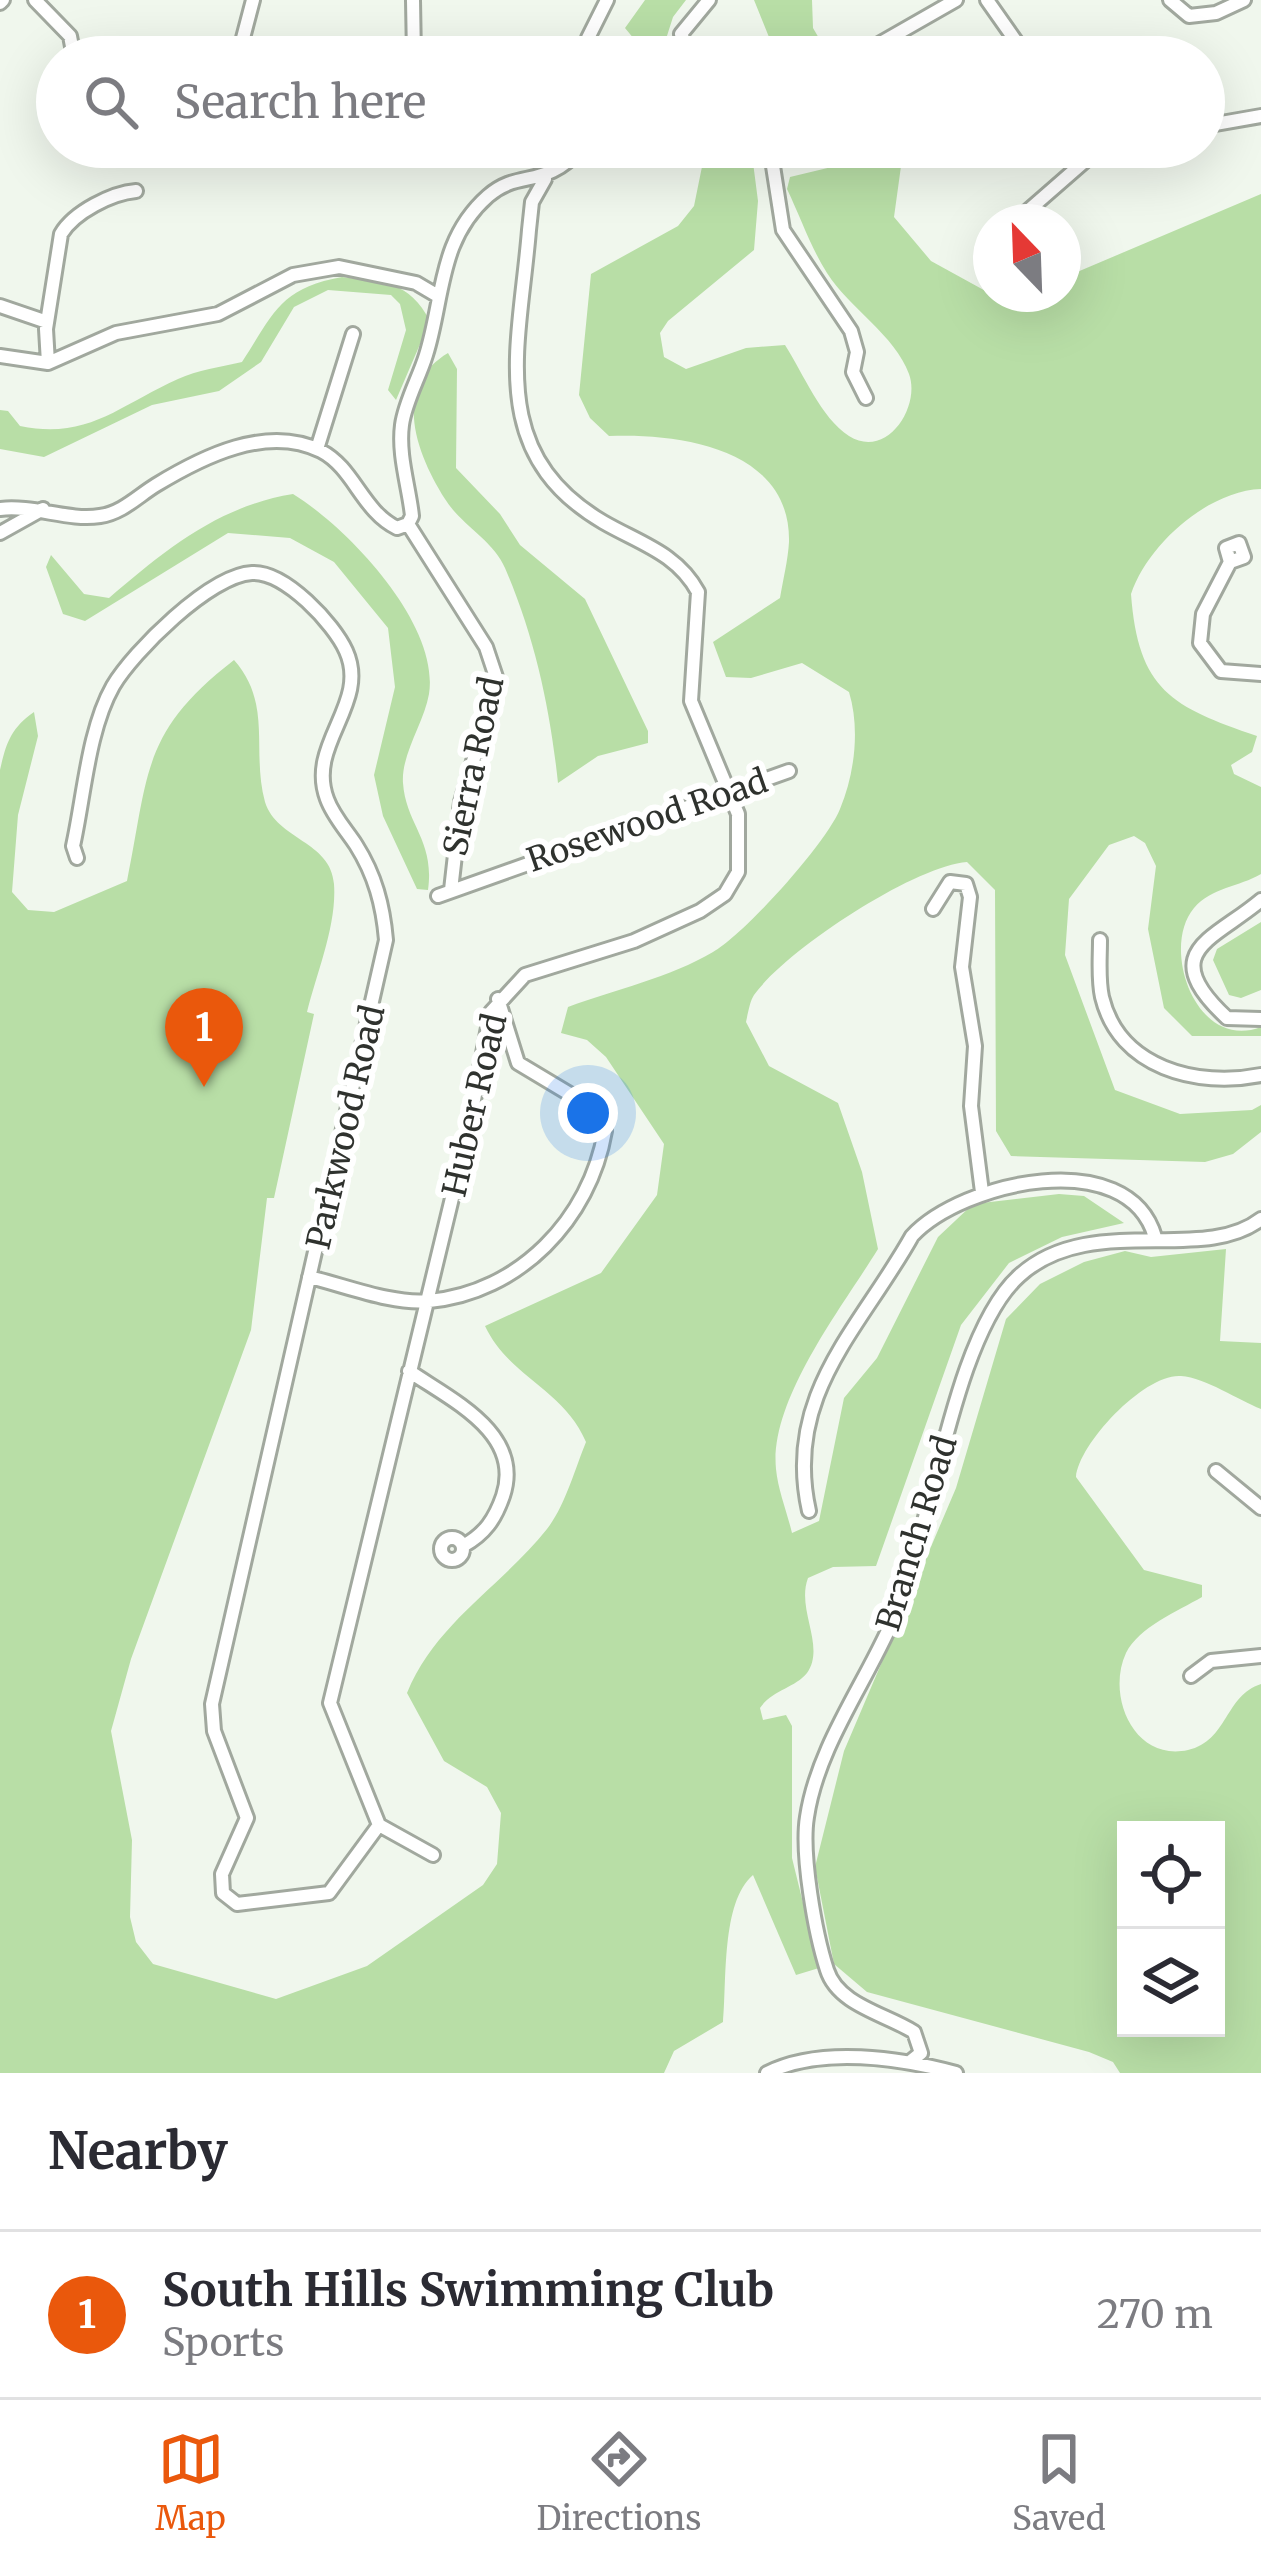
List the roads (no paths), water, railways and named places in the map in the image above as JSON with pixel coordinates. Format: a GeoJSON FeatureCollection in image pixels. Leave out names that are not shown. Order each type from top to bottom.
{"type":"FeatureCollection","features":[{"type":"Feature","properties":{"kind":"street"},"geometry":{"type":"LineString","coordinates":[[35,0],[70,36]]}},
{"type":"Feature","properties":{"kind":"street"},"geometry":{"type":"LineString","coordinates":[[244,36],[253,0]]}},
{"type":"Feature","properties":{"kind":"street"},"geometry":{"type":"LineString","coordinates":[[413,0],[414,36]]}},
{"type":"Feature","properties":{"kind":"street"},"geometry":{"type":"LineString","coordinates":[[589,36],[607,0]]}},
{"type":"Feature","properties":{"kind":"street"},"geometry":{"type":"LineString","coordinates":[[682,36],[710,0]]}},
{"type":"Feature","properties":{"kind":"street"},"geometry":{"type":"LineString","coordinates":[[893,36],[956,0]]}},
{"type":"Feature","properties":{"kind":"street"},"geometry":{"type":"LineString","coordinates":[[987,0],[1012,36]]}},
{"type":"Feature","properties":{"kind":"street"},"geometry":{"type":"LineString","coordinates":[[1170,0],[1189,16],[1216,13],[1244,0]]}},
{"type":"Feature","properties":{"kind":"street"},"geometry":{"type":"LineString","coordinates":[[1225,122],[1261,116]]}},
{"type":"Feature","properties":{"kind":"street"},"geometry":{"type":"LineString","coordinates":[[0,509],[44,508],[105,516],[202,459],[232,448],[289,442],[317,449],[335,460],[384,521],[398,527],[408,524],[412,510],[402,421],[426,355],[447,254],[462,225],[490,194],[522,180],[545,179],[558,168]]}},
{"type":"Feature","properties":{"kind":"street"},"geometry":{"type":"LineString","coordinates":[[773,168],[783,230],[851,332],[855,383],[866,398]]}},
{"type":"Feature","properties":{"kind":"street"},"geometry":{"type":"LineString","coordinates":[[1036,204],[1077,168]]}},
{"type":"Feature","properties":{"kind":"street","name":"Huber Road"},"geometry":{"type":"LineString","coordinates":[[379,1825],[330,1703],[467,1136],[483,1035],[498,999],[525,975],[634,941],[725,894],[738,872],[741,848],[731,789],[691,700],[701,603],[693,583],[672,558],[599,520],[570,498],[532,449],[518,416],[532,202],[545,179]]}},
{"type":"Feature","properties":{"kind":"street"},"geometry":{"type":"LineString","coordinates":[[48,363],[47,322],[67,224],[117,193],[136,191]]}},
{"type":"Feature","properties":{"kind":"street"},"geometry":{"type":"LineString","coordinates":[[0,356],[48,363],[116,333],[218,314],[292,274],[338,267],[416,284],[438,296]]}},
{"type":"Feature","properties":{"kind":"street"},"geometry":{"type":"LineString","coordinates":[[0,306],[47,322]]}},
{"type":"Feature","properties":{"kind":"street"},"geometry":{"type":"LineString","coordinates":[[317,449],[353,334]]}},
{"type":"Feature","properties":{"kind":"street"},"geometry":{"type":"LineString","coordinates":[[0,533],[44,508]]}},
{"type":"Feature","properties":{"kind":"street","name":"Sierra Road"},"geometry":{"type":"LineString","coordinates":[[408,524],[486,647],[497,680],[461,802],[444,893]]}},
{"type":"Feature","properties":{"kind":"street"},"geometry":{"type":"LineString","coordinates":[[1231,562],[1203,614],[1200,643],[1220,671],[1261,674]]}},
{"type":"Feature","properties":{"kind":"street","name":"Parkwood Road"},"geometry":{"type":"LineString","coordinates":[[77,858],[73,846],[105,705],[129,664],[166,627],[198,598],[251,573],[265,574],[322,614],[349,657],[353,680],[324,755],[327,800],[375,880],[386,940],[211,1715],[247,1818],[222,1874],[223,1893],[236,1904],[329,1893],[379,1825]]}},
{"type":"Feature","properties":{"kind":"street","name":"Rosewood Road"},"geometry":{"type":"LineString","coordinates":[[444,893],[789,771]]}},
{"type":"Feature","properties":{"kind":"street"},"geometry":{"type":"LineString","coordinates":[[933,908],[950,882],[966,884],[970,897],[962,967],[975,1046],[971,1106],[982,1192]]}},
{"type":"Feature","properties":{"kind":"street"},"geometry":{"type":"LineString","coordinates":[[1261,900],[1200,940],[1195,957],[1206,996],[1227,1018],[1261,1019]]}},
{"type":"Feature","properties":{"kind":"street"},"geometry":{"type":"LineString","coordinates":[[1100,940],[1100,992],[1121,1040],[1145,1059],[1191,1077],[1231,1081],[1261,1075]]}},
{"type":"Feature","properties":{"kind":"street"},"geometry":{"type":"LineString","coordinates":[[309,1277],[426,1302],[477,1289],[526,1265],[568,1223],[602,1150],[605,1131],[592,1108],[518,1063],[498,999]]}},
{"type":"Feature","properties":{"kind":"street"},"geometry":{"type":"LineString","coordinates":[[809,1511],[803,1485],[804,1425],[840,1348],[912,1235],[934,1214],[982,1192],[1059,1181],[1094,1183],[1138,1204],[1155,1237]]}},
{"type":"Feature","properties":{"kind":"street","name":"Branch Road"},"geometry":{"type":"LineString","coordinates":[[911,2061],[921,2053],[914,2032],[842,1993],[827,1970],[808,1857],[807,1814],[842,1721],[907,1586],[966,1378],[1004,1294],[1042,1260],[1096,1243],[1155,1237],[1226,1238],[1261,1219]]}},
{"type":"Feature","properties":{"kind":"street"},"geometry":{"type":"LineString","coordinates":[[409,1371],[476,1416],[505,1458],[507,1484],[497,1512],[482,1536],[463,1546]]}},
{"type":"Feature","properties":{"kind":"street"},"geometry":{"type":"LineString","coordinates":[[1216,1471],[1261,1508]]}},
{"type":"Feature","properties":{"kind":"street"},"geometry":{"type":"LineString","coordinates":[[1191,1676],[1211,1661],[1261,1656]]}},
{"type":"Feature","properties":{"kind":"street"},"geometry":{"type":"LineString","coordinates":[[379,1825],[433,1855]]}},
{"type":"Feature","properties":{"kind":"street"},"geometry":{"type":"LineString","coordinates":[[767,2073],[796,2062],[911,2061],[956,2073]]}},
{"type":"Feature","properties":{"kind":"place","name":"South Hills Swimming Club"},"geometry":{"type":"Point","coordinates":[204,1087]}}]}
